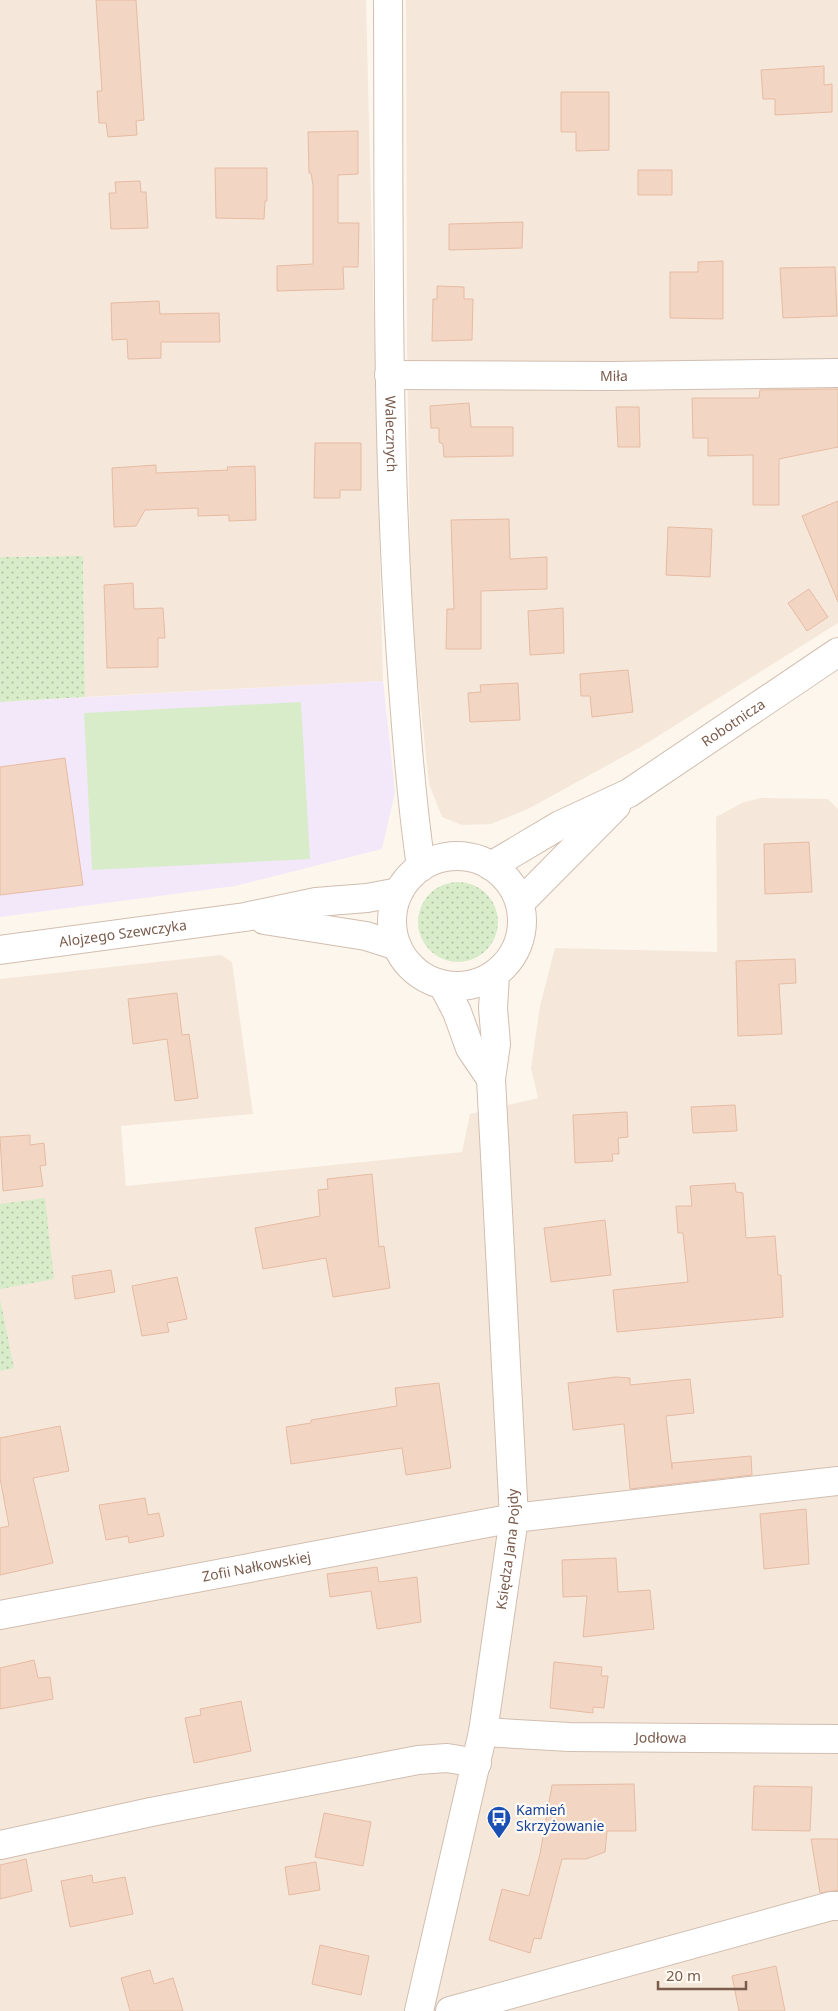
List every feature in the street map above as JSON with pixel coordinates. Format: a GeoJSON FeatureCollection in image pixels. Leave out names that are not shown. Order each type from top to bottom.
{"type":"FeatureCollection","features":[{"type":"Feature","properties":{"kind":"street","name":"Walecznych"},"geometry":{"type":"LineString","coordinates":[[388,0],[389,375],[394,554],[412,804],[422,867]]}},
{"type":"Feature","properties":{"kind":"street","name":"Miła"},"geometry":{"type":"LineString","coordinates":[[389,375],[612,376],[838,373]]}},
{"type":"Feature","properties":{"kind":"street","name":"Robotnicza"},"geometry":{"type":"LineString","coordinates":[[491,866],[560,825],[629,793],[838,652]]}},
{"type":"Feature","properties":{"kind":"street","name":"Robotnicza"},"geometry":{"type":"LineString","coordinates":[[520,903],[629,793]]}},
{"type":"Feature","properties":{"kind":"street"},"geometry":{"type":"LineString","coordinates":[[456,856],[474,858],[491,866],[510,881],[520,903],[523,924],[519,944],[510,962],[495,975],[470,986],[443,985],[415,971],[404,960],[397,946],[392,924],[399,892],[408,878],[422,867],[438,859],[456,856]]}},
{"type":"Feature","properties":{"kind":"street","name":"Alojzego Szewczyka"},"geometry":{"type":"LineString","coordinates":[[0,950],[245,917],[316,902],[367,898],[399,892]]}},
{"type":"Feature","properties":{"kind":"street","name":"Alojzego Szewczyka"},"geometry":{"type":"LineString","coordinates":[[245,917],[349,932],[397,946]]}},
{"type":"Feature","properties":{"kind":"street","name":"Księdza Jana Pojdy"},"geometry":{"type":"LineString","coordinates":[[419,2011],[484,1732],[514,1518],[491,1079],[496,1044],[495,975]]}},
{"type":"Feature","properties":{"kind":"street"},"geometry":{"type":"LineString","coordinates":[[443,985],[458,1012],[470,1048],[491,1079]]}},
{"type":"Feature","properties":{"kind":"street","name":"Zofii Nałkowskiej"},"geometry":{"type":"LineString","coordinates":[[0,1615],[514,1518],[838,1481]]}},
{"type":"Feature","properties":{"kind":"street","name":"Jodłowa"},"geometry":{"type":"LineString","coordinates":[[484,1732],[568,1737],[838,1739]]}},
{"type":"Feature","properties":{"kind":"street"},"geometry":{"type":"LineString","coordinates":[[0,1845],[418,1760],[447,1758],[477,1763]]}},
{"type":"Feature","properties":{"kind":"street"},"geometry":{"type":"LineString","coordinates":[[450,2011],[831,1906],[838,1906]]}},
{"type":"Feature","properties":{"kind":"shaded area"},"geometry":{"type":"Polygon","coordinates":[[[0,0],[366,0],[383,681],[85,697],[83,556],[0,557],[0,0]]]}},
{"type":"Feature","properties":{"kind":"shaded area"},"geometry":{"type":"Polygon","coordinates":[[[406,0],[838,0],[838,623],[639,748],[528,809],[491,824],[462,825],[442,817],[429,784],[411,615],[407,347],[406,0]]]}},
{"type":"Feature","properties":{"kind":"shaded area"},"geometry":{"type":"Polygon","coordinates":[[[383,681],[395,792],[382,849],[235,886],[0,917],[0,702],[383,681]]]}},
{"type":"Feature","properties":{"kind":"shaded area"},"geometry":{"type":"Polygon","coordinates":[[[761,798],[828,799],[838,809],[838,2011],[0,2011],[0,979],[221,955],[232,962],[253,1114],[121,1126],[126,1186],[462,1152],[470,1114],[538,1098],[531,1068],[540,1006],[555,948],[717,952],[716,817],[744,802],[761,798]]]}},
{"type":"Feature","properties":{"kind":"green space"},"geometry":{"type":"Polygon","coordinates":[[[83,556],[85,697],[0,702],[0,557],[83,556]]]}},
{"type":"Feature","properties":{"kind":"green space"},"geometry":{"type":"Polygon","coordinates":[[[301,702],[310,859],[92,870],[84,713],[301,702]]]}},
{"type":"Feature","properties":{"kind":"green space"},"geometry":{"type":"Polygon","coordinates":[[[458,882],[473,885],[486,894],[495,907],[498,922],[495,937],[486,950],[473,959],[458,962],[443,959],[430,950],[421,937],[418,922],[421,907],[430,894],[443,885],[458,882]]]}},
{"type":"Feature","properties":{"kind":"green space"},"geometry":{"type":"Polygon","coordinates":[[[45,1198],[54,1279],[0,1289],[0,1204],[45,1198]]]}},
{"type":"Feature","properties":{"kind":"green space"},"geometry":{"type":"Polygon","coordinates":[[[0,1299],[14,1368],[0,1371],[0,1299]]]}},
{"type":"Feature","properties":{"kind":"building"},"geometry":{"type":"Polygon","coordinates":[[[96,0],[136,0],[144,120],[136,121],[137,135],[108,137],[106,123],[99,123],[97,91],[102,91],[96,0]]]}},
{"type":"Feature","properties":{"kind":"building"},"geometry":{"type":"Polygon","coordinates":[[[824,66],[824,85],[832,84],[832,112],[775,115],[775,99],[763,99],[761,70],[824,66]]]}},
{"type":"Feature","properties":{"kind":"building"},"geometry":{"type":"Polygon","coordinates":[[[561,92],[609,92],[609,150],[576,151],[576,132],[561,132],[561,92]]]}},
{"type":"Feature","properties":{"kind":"building"},"geometry":{"type":"Polygon","coordinates":[[[358,131],[358,174],[338,175],[338,223],[359,223],[358,267],[343,267],[344,289],[277,291],[277,266],[313,264],[313,185],[311,173],[309,173],[308,132],[358,131]]]}},
{"type":"Feature","properties":{"kind":"building"},"geometry":{"type":"Polygon","coordinates":[[[215,168],[267,168],[267,201],[265,201],[264,219],[216,218],[215,168]]]}},
{"type":"Feature","properties":{"kind":"building"},"geometry":{"type":"Polygon","coordinates":[[[638,170],[672,170],[672,195],[638,195],[638,170]]]}},
{"type":"Feature","properties":{"kind":"building"},"geometry":{"type":"Polygon","coordinates":[[[140,181],[141,192],[146,192],[148,228],[111,229],[109,193],[116,193],[115,182],[140,181]]]}},
{"type":"Feature","properties":{"kind":"building"},"geometry":{"type":"Polygon","coordinates":[[[523,222],[522,248],[449,250],[449,224],[523,222]]]}},
{"type":"Feature","properties":{"kind":"building"},"geometry":{"type":"Polygon","coordinates":[[[723,261],[723,319],[670,318],[670,272],[698,272],[698,262],[723,261]]]}},
{"type":"Feature","properties":{"kind":"building"},"geometry":{"type":"Polygon","coordinates":[[[835,267],[837,316],[783,318],[780,268],[835,267]]]}},
{"type":"Feature","properties":{"kind":"building"},"geometry":{"type":"Polygon","coordinates":[[[437,286],[464,287],[464,299],[473,299],[472,340],[432,341],[433,299],[437,299],[437,286]]]}},
{"type":"Feature","properties":{"kind":"building"},"geometry":{"type":"Polygon","coordinates":[[[159,301],[160,314],[219,313],[220,342],[161,342],[161,358],[128,359],[127,339],[112,340],[111,303],[159,301]]]}},
{"type":"Feature","properties":{"kind":"building"},"geometry":{"type":"Polygon","coordinates":[[[838,389],[838,447],[779,459],[779,505],[753,505],[753,455],[708,456],[708,438],[693,438],[692,398],[759,398],[760,390],[838,389]]]}},
{"type":"Feature","properties":{"kind":"building"},"geometry":{"type":"Polygon","coordinates":[[[469,403],[471,427],[513,427],[513,456],[444,457],[443,444],[439,442],[439,428],[431,428],[430,406],[469,403]]]}},
{"type":"Feature","properties":{"kind":"building"},"geometry":{"type":"Polygon","coordinates":[[[616,407],[639,407],[640,447],[618,447],[616,407]]]}},
{"type":"Feature","properties":{"kind":"building"},"geometry":{"type":"Polygon","coordinates":[[[315,443],[361,443],[361,490],[340,490],[340,498],[314,498],[315,443]]]}},
{"type":"Feature","properties":{"kind":"building"},"geometry":{"type":"Polygon","coordinates":[[[156,465],[156,473],[228,470],[227,467],[255,466],[256,520],[229,521],[229,515],[198,516],[198,508],[145,510],[136,526],[114,527],[112,468],[156,465]]]}},
{"type":"Feature","properties":{"kind":"building"},"geometry":{"type":"Polygon","coordinates":[[[838,501],[838,602],[802,516],[838,501]]]}},
{"type":"Feature","properties":{"kind":"building"},"geometry":{"type":"Polygon","coordinates":[[[509,519],[510,559],[547,557],[547,589],[481,591],[481,649],[446,649],[447,609],[454,609],[451,520],[509,519]]]}},
{"type":"Feature","properties":{"kind":"building"},"geometry":{"type":"Polygon","coordinates":[[[668,527],[712,529],[710,577],[666,575],[668,527]]]}},
{"type":"Feature","properties":{"kind":"building"},"geometry":{"type":"Polygon","coordinates":[[[133,583],[134,609],[163,608],[165,638],[158,638],[158,667],[107,668],[104,585],[133,583]]]}},
{"type":"Feature","properties":{"kind":"building"},"geometry":{"type":"Polygon","coordinates":[[[809,589],[828,617],[807,631],[788,603],[809,589]]]}},
{"type":"Feature","properties":{"kind":"building"},"geometry":{"type":"Polygon","coordinates":[[[563,608],[564,653],[530,655],[528,611],[563,608]]]}},
{"type":"Feature","properties":{"kind":"building"},"geometry":{"type":"Polygon","coordinates":[[[628,670],[633,712],[592,717],[590,696],[581,696],[580,674],[628,670]]]}},
{"type":"Feature","properties":{"kind":"building"},"geometry":{"type":"Polygon","coordinates":[[[518,683],[520,720],[470,722],[468,693],[481,692],[480,685],[518,683]]]}},
{"type":"Feature","properties":{"kind":"building"},"geometry":{"type":"Polygon","coordinates":[[[65,758],[83,885],[0,895],[0,767],[65,758]]]}},
{"type":"Feature","properties":{"kind":"building"},"geometry":{"type":"Polygon","coordinates":[[[809,842],[812,892],[765,894],[764,844],[809,842]]]}},
{"type":"Feature","properties":{"kind":"building"},"geometry":{"type":"Polygon","coordinates":[[[795,959],[796,983],[779,984],[782,1034],[738,1036],[736,961],[795,959]]]}},
{"type":"Feature","properties":{"kind":"building"},"geometry":{"type":"Polygon","coordinates":[[[177,993],[182,1035],[189,1034],[198,1098],[175,1101],[167,1039],[133,1044],[128,999],[177,993]]]}},
{"type":"Feature","properties":{"kind":"building"},"geometry":{"type":"Polygon","coordinates":[[[735,1105],[737,1131],[693,1133],[691,1107],[735,1105]]]}},
{"type":"Feature","properties":{"kind":"building"},"geometry":{"type":"Polygon","coordinates":[[[627,1112],[628,1137],[618,1138],[619,1154],[612,1154],[613,1161],[575,1163],[573,1115],[627,1112]]]}},
{"type":"Feature","properties":{"kind":"building"},"geometry":{"type":"Polygon","coordinates":[[[30,1135],[30,1145],[44,1143],[46,1165],[40,1166],[43,1186],[3,1191],[0,1137],[30,1135]]]}},
{"type":"Feature","properties":{"kind":"building"},"geometry":{"type":"Polygon","coordinates":[[[372,1174],[379,1247],[384,1246],[390,1288],[333,1297],[326,1258],[263,1269],[255,1228],[320,1216],[318,1190],[328,1189],[327,1179],[372,1174]]]}},
{"type":"Feature","properties":{"kind":"building"},"geometry":{"type":"Polygon","coordinates":[[[735,1183],[736,1192],[743,1193],[746,1238],[775,1236],[778,1275],[781,1275],[783,1317],[617,1332],[613,1290],[688,1282],[683,1233],[678,1233],[676,1206],[692,1206],[690,1186],[735,1183]]]}},
{"type":"Feature","properties":{"kind":"building"},"geometry":{"type":"Polygon","coordinates":[[[605,1220],[611,1275],[551,1282],[544,1228],[605,1220]]]}},
{"type":"Feature","properties":{"kind":"building"},"geometry":{"type":"Polygon","coordinates":[[[111,1270],[115,1292],[75,1299],[72,1276],[111,1270]]]}},
{"type":"Feature","properties":{"kind":"building"},"geometry":{"type":"Polygon","coordinates":[[[177,1277],[187,1319],[167,1323],[169,1332],[142,1336],[132,1286],[177,1277]]]}},
{"type":"Feature","properties":{"kind":"building"},"geometry":{"type":"Polygon","coordinates":[[[616,1377],[630,1378],[630,1385],[690,1379],[694,1413],[666,1416],[672,1469],[672,1463],[751,1456],[752,1475],[630,1489],[624,1424],[573,1430],[568,1383],[616,1377]]]}},
{"type":"Feature","properties":{"kind":"building"},"geometry":{"type":"Polygon","coordinates":[[[439,1383],[451,1468],[406,1475],[402,1448],[291,1464],[286,1427],[311,1423],[311,1420],[397,1406],[395,1388],[439,1383]]]}},
{"type":"Feature","properties":{"kind":"building"},"geometry":{"type":"Polygon","coordinates":[[[60,1426],[69,1471],[33,1478],[53,1563],[0,1575],[0,1528],[9,1526],[0,1478],[0,1438],[60,1426]]]}},
{"type":"Feature","properties":{"kind":"building"},"geometry":{"type":"Polygon","coordinates":[[[145,1498],[148,1515],[159,1513],[164,1536],[129,1543],[128,1536],[106,1540],[99,1505],[145,1498]]]}},
{"type":"Feature","properties":{"kind":"building"},"geometry":{"type":"Polygon","coordinates":[[[806,1509],[809,1564],[764,1569],[760,1514],[806,1509]]]}},
{"type":"Feature","properties":{"kind":"building"},"geometry":{"type":"Polygon","coordinates":[[[616,1558],[618,1592],[650,1590],[654,1629],[583,1637],[587,1596],[563,1597],[562,1560],[616,1558]]]}},
{"type":"Feature","properties":{"kind":"building"},"geometry":{"type":"Polygon","coordinates":[[[377,1567],[379,1582],[417,1577],[421,1622],[377,1629],[371,1591],[330,1597],[327,1574],[377,1567]]]}},
{"type":"Feature","properties":{"kind":"building"},"geometry":{"type":"Polygon","coordinates":[[[34,1660],[38,1678],[50,1677],[53,1699],[0,1709],[0,1668],[34,1660]]]}},
{"type":"Feature","properties":{"kind":"building"},"geometry":{"type":"Polygon","coordinates":[[[554,1662],[602,1667],[601,1676],[608,1676],[604,1708],[593,1707],[593,1713],[550,1708],[554,1662]]]}},
{"type":"Feature","properties":{"kind":"building"},"geometry":{"type":"Polygon","coordinates":[[[241,1701],[251,1751],[194,1763],[185,1718],[201,1715],[200,1709],[241,1701]]]}},
{"type":"Feature","properties":{"kind":"building"},"geometry":{"type":"Polygon","coordinates":[[[634,1784],[636,1831],[607,1831],[605,1852],[586,1859],[562,1859],[541,1939],[534,1938],[530,1953],[489,1940],[502,1889],[529,1896],[540,1854],[552,1785],[634,1784]]]}},
{"type":"Feature","properties":{"kind":"building"},"geometry":{"type":"Polygon","coordinates":[[[754,1786],[812,1787],[810,1831],[752,1830],[754,1786]]]}},
{"type":"Feature","properties":{"kind":"building"},"geometry":{"type":"Polygon","coordinates":[[[324,1813],[371,1822],[363,1866],[315,1857],[324,1813]]]}},
{"type":"Feature","properties":{"kind":"building"},"geometry":{"type":"Polygon","coordinates":[[[811,1839],[838,1839],[838,1890],[820,1893],[811,1839]]]}},
{"type":"Feature","properties":{"kind":"building"},"geometry":{"type":"Polygon","coordinates":[[[26,1859],[32,1891],[0,1899],[0,1865],[26,1859]]]}},
{"type":"Feature","properties":{"kind":"building"},"geometry":{"type":"Polygon","coordinates":[[[316,1862],[320,1890],[289,1895],[285,1867],[316,1862]]]}},
{"type":"Feature","properties":{"kind":"building"},"geometry":{"type":"Polygon","coordinates":[[[92,1875],[93,1883],[125,1877],[133,1914],[70,1927],[61,1881],[92,1875]]]}},
{"type":"Feature","properties":{"kind":"building"},"geometry":{"type":"Polygon","coordinates":[[[320,1945],[369,1956],[361,1995],[312,1984],[320,1945]]]}},
{"type":"Feature","properties":{"kind":"building"},"geometry":{"type":"Polygon","coordinates":[[[776,1966],[785,2011],[739,2011],[732,1976],[776,1966]]]}},
{"type":"Feature","properties":{"kind":"building"},"geometry":{"type":"Polygon","coordinates":[[[150,1970],[154,1984],[173,1978],[183,2011],[130,2011],[121,1978],[150,1970]]]}},
{"type":"Feature","properties":{"kind":"place","name":"Kamień Skrzyżowanie"},"geometry":{"type":"Point","coordinates":[499,1839]}}]}
